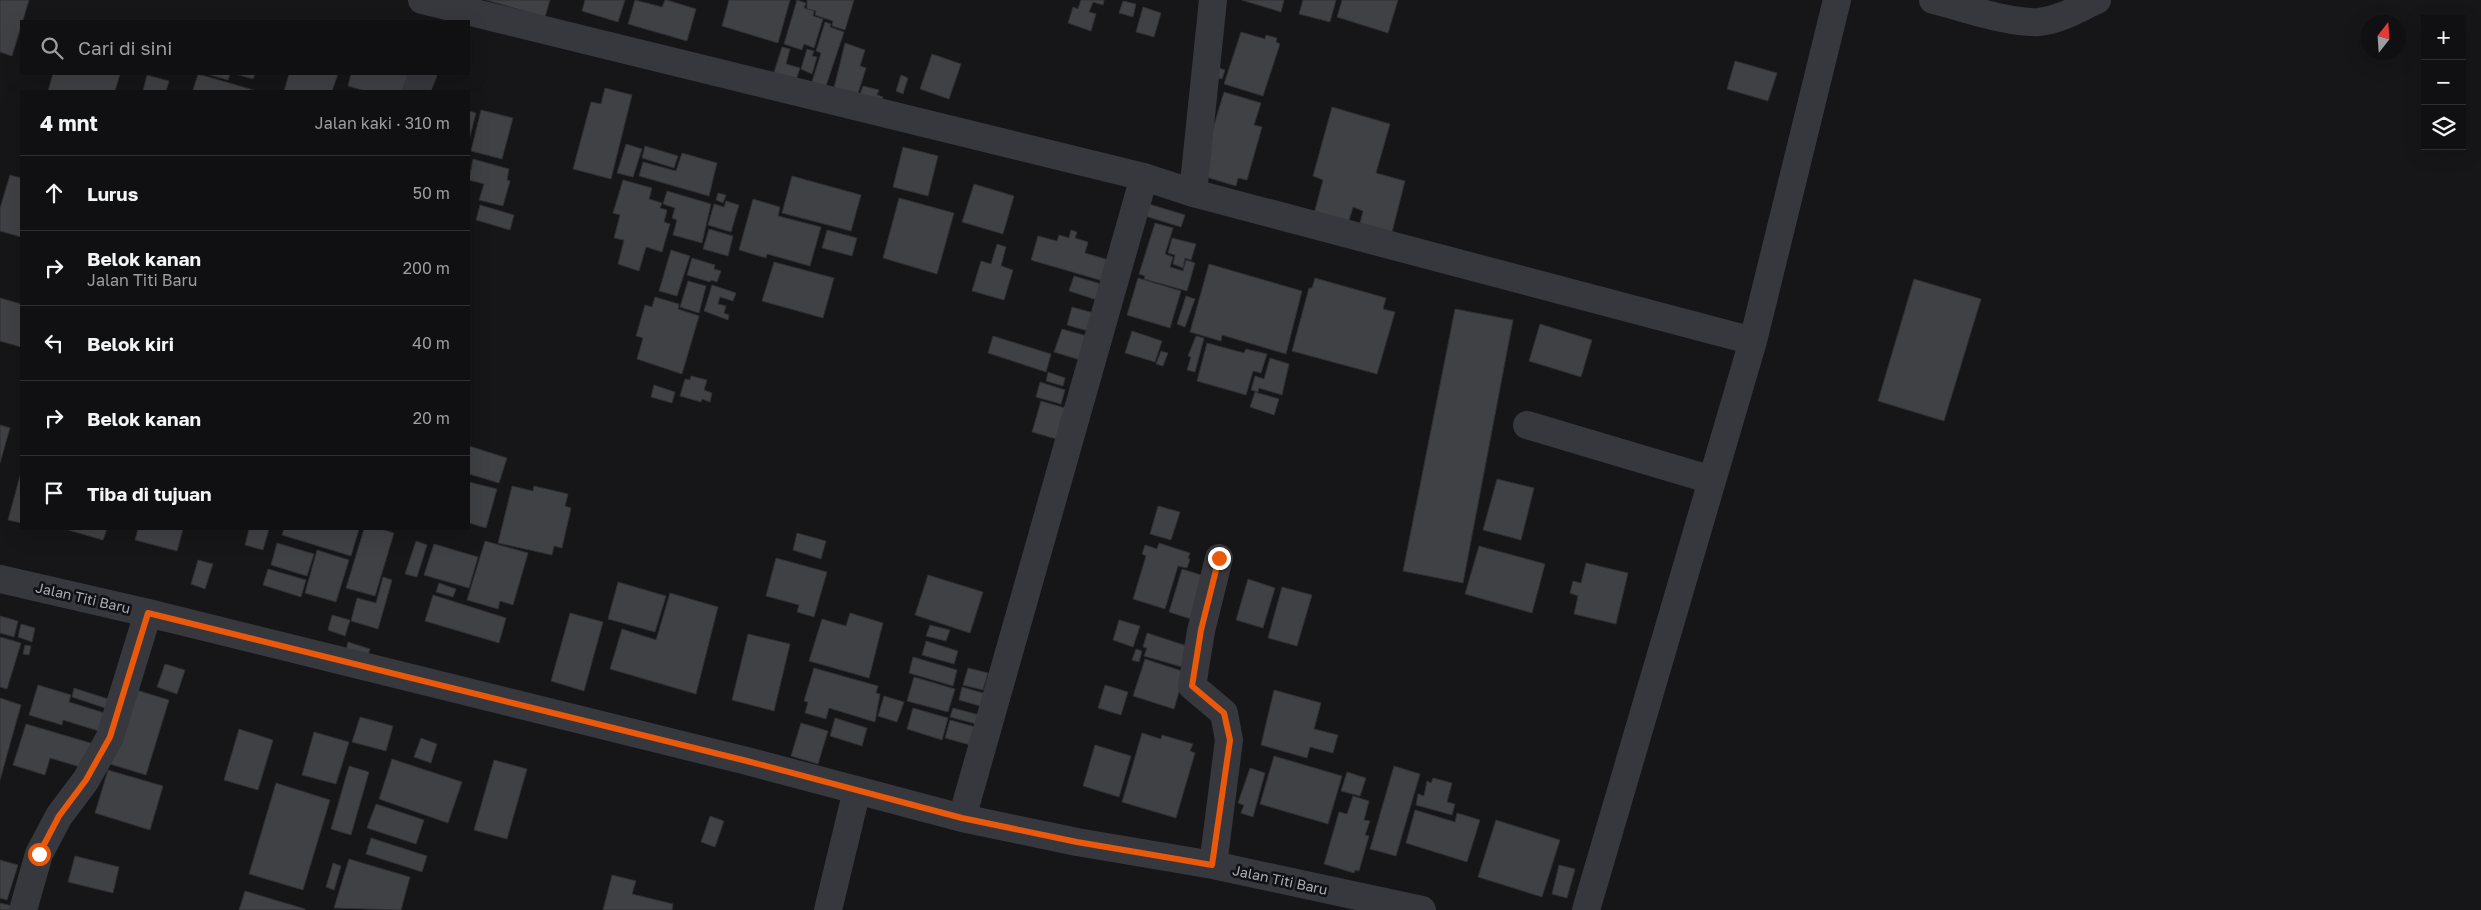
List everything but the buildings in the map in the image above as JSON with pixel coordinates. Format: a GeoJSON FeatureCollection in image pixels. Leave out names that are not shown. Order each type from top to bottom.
{"type":"FeatureCollection","features":[{"type":"Feature","properties":{"kind":"street"},"geometry":{"type":"LineString","coordinates":[[422,0],[445,14],[1144,177],[1193,193],[1753,341]]}},
{"type":"Feature","properties":{"kind":"street"},"geometry":{"type":"LineString","coordinates":[[1193,193],[1213,0]]}},
{"type":"Feature","properties":{"kind":"street"},"geometry":{"type":"LineString","coordinates":[[1586,910],[1753,341],[1837,0]]}},
{"type":"Feature","properties":{"kind":"street"},"geometry":{"type":"LineString","coordinates":[[1934,0],[2021,21],[2039,22],[2060,17],[2097,0]]}},
{"type":"Feature","properties":{"kind":"street"},"geometry":{"type":"LineString","coordinates":[[416,90],[423,75]]}},
{"type":"Feature","properties":{"kind":"street"},"geometry":{"type":"LineString","coordinates":[[962,818],[1144,177]]}},
{"type":"Feature","properties":{"kind":"street"},"geometry":{"type":"LineString","coordinates":[[1527,425],[1712,480]]}},
{"type":"Feature","properties":{"kind":"street"},"geometry":{"type":"LineString","coordinates":[[1212,865],[1230,740],[1224,713],[1192,686],[1201,630],[1219,558]]}},
{"type":"Feature","properties":{"kind":"street","name":"Jalan Titi Baru"},"geometry":{"type":"LineString","coordinates":[[0,579],[148,613],[857,790],[962,818],[1077,842],[1212,865],[1422,910]]}},
{"type":"Feature","properties":{"kind":"street"},"geometry":{"type":"LineString","coordinates":[[23,910],[39,854],[59,816],[86,780],[110,737],[148,613]]}},
{"type":"Feature","properties":{"kind":"street"},"geometry":{"type":"LineString","coordinates":[[828,910],[857,790]]}},
{"type":"Feature","properties":{"kind":"route"},"geometry":{"type":"LineString","coordinates":[[39,854],[59,816],[86,780],[110,737],[148,613],[747,761],[962,818],[1077,842],[1212,865],[1230,740],[1224,713],[1192,686],[1201,630],[1219,558]]}}]}
